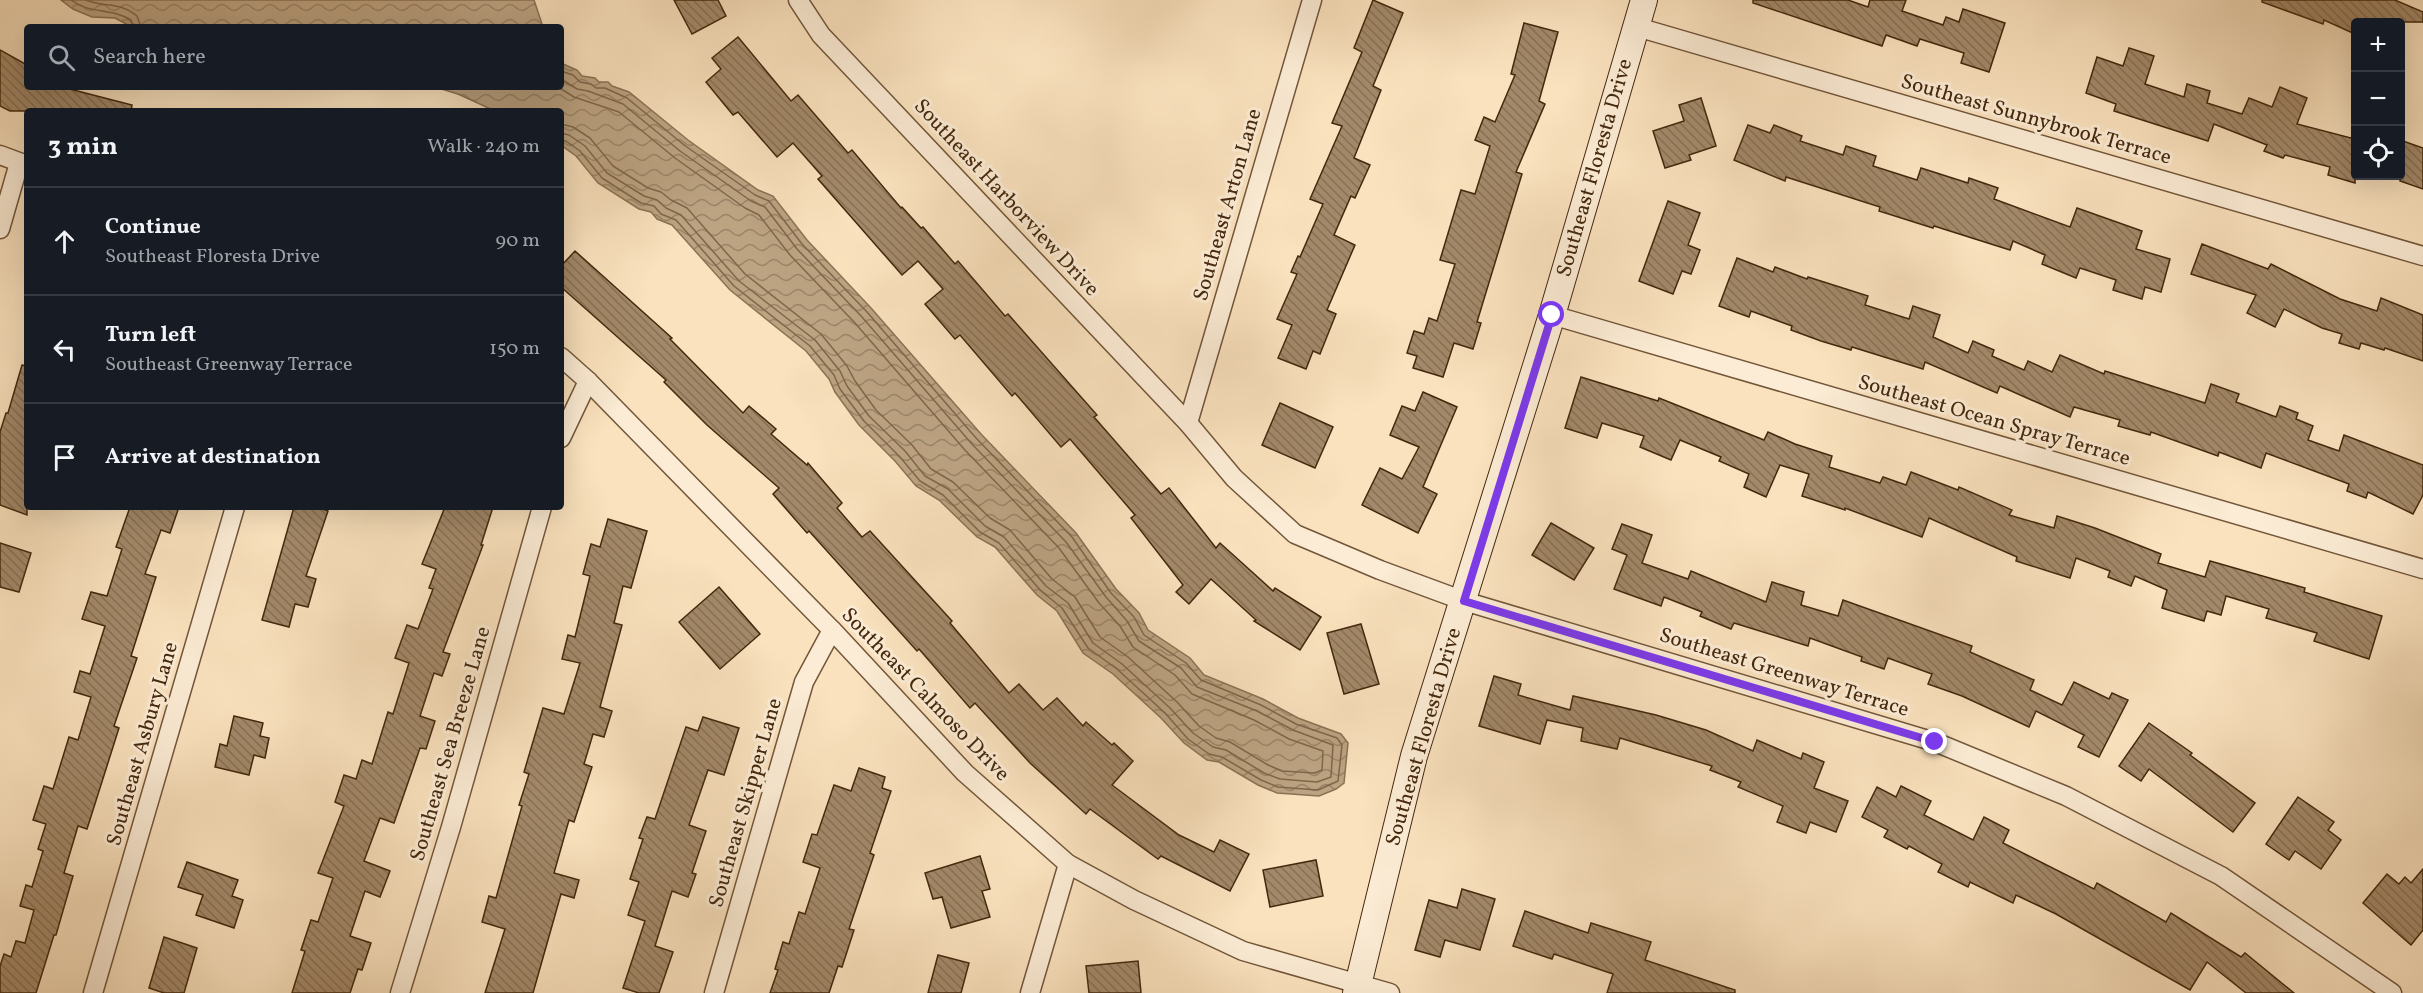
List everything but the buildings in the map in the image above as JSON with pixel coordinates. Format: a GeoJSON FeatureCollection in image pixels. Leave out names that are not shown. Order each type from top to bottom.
{"type":"FeatureCollection","features":[{"type":"Feature","properties":{"kind":"street","name":"Southeast Harborview Drive"},"geometry":{"type":"LineString","coordinates":[[798,0],[820,34],[1188,423],[1234,478],[1295,534],[1380,570],[1464,601]]}},
{"type":"Feature","properties":{"kind":"street","name":"Southeast Arton Lane"},"geometry":{"type":"LineString","coordinates":[[1188,423],[1312,0]]}},
{"type":"Feature","properties":{"kind":"street","name":"Southeast Floresta Drive"},"geometry":{"type":"LineString","coordinates":[[1357,988],[1414,756],[1552,315],[1644,0]]}},
{"type":"Feature","properties":{"kind":"street","name":"Southeast Sunnybrook Terrace"},"geometry":{"type":"LineString","coordinates":[[1637,27],[2423,256]]}},
{"type":"Feature","properties":{"kind":"street"},"geometry":{"type":"LineString","coordinates":[[0,155],[23,164],[0,229]]}},
{"type":"Feature","properties":{"kind":"street","name":"Southeast Ocean Spray Terrace"},"geometry":{"type":"LineString","coordinates":[[1552,315],[2423,569]]}},
{"type":"Feature","properties":{"kind":"street","name":"Southeast Calmoso Drive"},"geometry":{"type":"LineString","coordinates":[[564,360],[588,381],[832,630],[965,773],[1068,864],[1134,900],[1243,951],[1357,988],[1390,993]]}},
{"type":"Feature","properties":{"kind":"street"},"geometry":{"type":"LineString","coordinates":[[564,432],[588,381]]}},
{"type":"Feature","properties":{"kind":"street","name":"Southeast Asbury Lane"},"geometry":{"type":"LineString","coordinates":[[93,993],[234,510]]}},
{"type":"Feature","properties":{"kind":"street","name":"Southeast Sea Breeze Lane"},"geometry":{"type":"LineString","coordinates":[[400,993],[451,827],[541,510]]}},
{"type":"Feature","properties":{"kind":"street","name":"Southeast Greenway Terrace"},"geometry":{"type":"LineString","coordinates":[[1464,601],[1935,742],[2066,796],[2221,876],[2392,993]]}},
{"type":"Feature","properties":{"kind":"street","name":"Southeast Skipper Lane"},"geometry":{"type":"LineString","coordinates":[[714,993],[804,682],[832,630]]}},
{"type":"Feature","properties":{"kind":"street"},"geometry":{"type":"LineString","coordinates":[[1030,993],[1068,864]]}},
{"type":"Feature","properties":{"kind":"water"},"geometry":{"type":"Polygon","coordinates":[[[61,0],[534,0],[542,24],[126,24],[115,18],[92,17],[73,9],[61,0]]]}},
{"type":"Feature","properties":{"kind":"water"},"geometry":{"type":"Polygon","coordinates":[[[564,64],[577,70],[582,76],[595,78],[599,82],[608,82],[612,86],[629,92],[688,140],[758,190],[773,196],[807,240],[871,308],[981,434],[1076,533],[1116,589],[1139,613],[1148,630],[1190,658],[1204,675],[1263,699],[1298,718],[1341,734],[1348,743],[1344,783],[1319,796],[1277,793],[1258,785],[1219,762],[1207,760],[1184,743],[1161,718],[1113,674],[1083,653],[1057,611],[1037,595],[995,547],[977,537],[939,500],[916,486],[859,425],[835,392],[829,379],[806,351],[730,290],[672,225],[657,219],[651,212],[639,209],[598,183],[576,156],[564,147],[564,108],[488,108],[445,90],[564,90],[564,64]]]}},
{"type":"Feature","properties":{"kind":"route"},"geometry":{"type":"LineString","coordinates":[[1552,315],[1464,601],[1935,742]]}}]}
